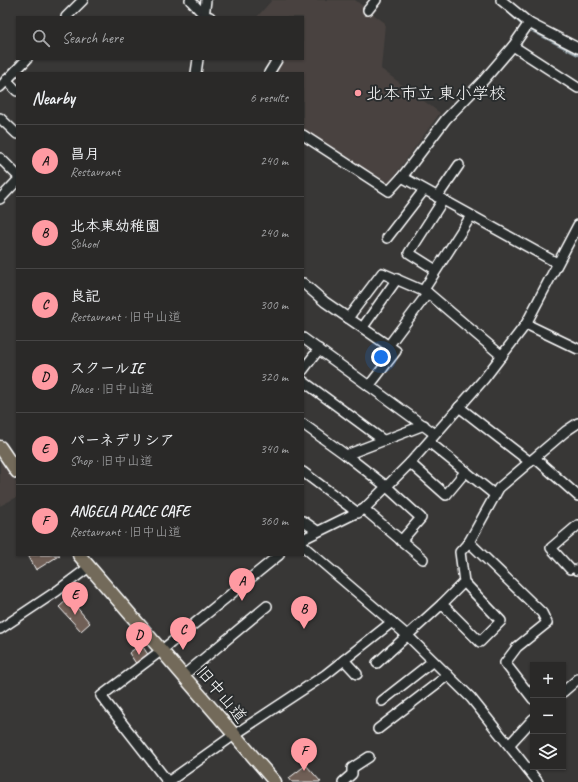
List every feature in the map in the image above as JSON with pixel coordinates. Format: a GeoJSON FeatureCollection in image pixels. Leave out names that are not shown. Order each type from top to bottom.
{"type":"FeatureCollection","features":[{"type":"Feature","properties":{"kind":"main road"},"geometry":{"type":"LineString","coordinates":[[0,448],[16,471]]}},
{"type":"Feature","properties":{"kind":"main road","name":"旧中山道"},"geometry":{"type":"LineString","coordinates":[[80,556],[275,782]]}},
{"type":"Feature","properties":{"kind":"street"},"geometry":{"type":"LineString","coordinates":[[67,16],[83,0]]}},
{"type":"Feature","properties":{"kind":"street"},"geometry":{"type":"LineString","coordinates":[[190,0],[206,16]]}},
{"type":"Feature","properties":{"kind":"street"},"geometry":{"type":"LineString","coordinates":[[206,0],[206,16]]}},
{"type":"Feature","properties":{"kind":"street"},"geometry":{"type":"LineString","coordinates":[[368,10],[376,0]]}},
{"type":"Feature","properties":{"kind":"street"},"geometry":{"type":"LineString","coordinates":[[502,0],[529,23],[578,48]]}},
{"type":"Feature","properties":{"kind":"street"},"geometry":{"type":"LineString","coordinates":[[304,136],[389,191],[402,177],[446,119],[483,81],[513,46],[529,23]]}},
{"type":"Feature","properties":{"kind":"street"},"geometry":{"type":"LineString","coordinates":[[513,46],[578,88]]}},
{"type":"Feature","properties":{"kind":"street"},"geometry":{"type":"LineString","coordinates":[[16,90],[3,84],[26,60]]}},
{"type":"Feature","properties":{"kind":"street"},"geometry":{"type":"LineString","coordinates":[[196,72],[198,60]]}},
{"type":"Feature","properties":{"kind":"street"},"geometry":{"type":"LineString","coordinates":[[270,72],[277,60]]}},
{"type":"Feature","properties":{"kind":"street"},"geometry":{"type":"LineString","coordinates":[[0,118],[16,133]]}},
{"type":"Feature","properties":{"kind":"street"},"geometry":{"type":"LineString","coordinates":[[0,158],[16,174]]}},
{"type":"Feature","properties":{"kind":"street"},"geometry":{"type":"LineString","coordinates":[[436,270],[409,254],[459,165]]}},
{"type":"Feature","properties":{"kind":"street"},"geometry":{"type":"LineString","coordinates":[[402,177],[557,263]]}},
{"type":"Feature","properties":{"kind":"street"},"geometry":{"type":"LineString","coordinates":[[0,199],[16,182]]}},
{"type":"Feature","properties":{"kind":"street"},"geometry":{"type":"LineString","coordinates":[[387,238],[424,190]]}},
{"type":"Feature","properties":{"kind":"street"},"geometry":{"type":"LineString","coordinates":[[389,345],[426,292],[436,270],[471,216]]}},
{"type":"Feature","properties":{"kind":"street"},"geometry":{"type":"LineString","coordinates":[[304,538],[361,511],[387,488],[484,379],[526,324],[578,225]]}},
{"type":"Feature","properties":{"kind":"street"},"geometry":{"type":"LineString","coordinates":[[348,318],[382,273],[426,292],[502,356]]}},
{"type":"Feature","properties":{"kind":"street"},"geometry":{"type":"LineString","coordinates":[[363,327],[397,279]]}},
{"type":"Feature","properties":{"kind":"street"},"geometry":{"type":"LineString","coordinates":[[304,284],[325,302],[389,345],[396,352],[369,386]]}},
{"type":"Feature","properties":{"kind":"street"},"geometry":{"type":"LineString","coordinates":[[526,324],[578,349]]}},
{"type":"Feature","properties":{"kind":"street"},"geometry":{"type":"LineString","coordinates":[[304,339],[435,434]]}},
{"type":"Feature","properties":{"kind":"street"},"geometry":{"type":"LineString","coordinates":[[304,369],[319,350]]}},
{"type":"Feature","properties":{"kind":"street"},"geometry":{"type":"LineString","coordinates":[[304,382],[383,440]]}},
{"type":"Feature","properties":{"kind":"street"},"geometry":{"type":"LineString","coordinates":[[459,407],[533,460],[578,496]]}},
{"type":"Feature","properties":{"kind":"street"},"geometry":{"type":"LineString","coordinates":[[304,425],[346,455],[421,518],[401,541]]}},
{"type":"Feature","properties":{"kind":"street"},"geometry":{"type":"LineString","coordinates":[[346,455],[424,425]]}},
{"type":"Feature","properties":{"kind":"street"},"geometry":{"type":"LineString","coordinates":[[442,604],[480,642],[501,621],[464,582],[460,552],[469,542],[499,488],[566,431],[577,426]]}},
{"type":"Feature","properties":{"kind":"street"},"geometry":{"type":"LineString","coordinates":[[428,442],[495,495]]}},
{"type":"Feature","properties":{"kind":"street"},"geometry":{"type":"LineString","coordinates":[[410,463],[446,495],[466,471]]}},
{"type":"Feature","properties":{"kind":"street"},"geometry":{"type":"LineString","coordinates":[[304,473],[361,511],[423,559]]}},
{"type":"Feature","properties":{"kind":"street"},"geometry":{"type":"LineString","coordinates":[[304,522],[317,531]]}},
{"type":"Feature","properties":{"kind":"street"},"geometry":{"type":"LineString","coordinates":[[575,569],[551,548],[578,526]]}},
{"type":"Feature","properties":{"kind":"street"},"geometry":{"type":"LineString","coordinates":[[469,542],[542,613],[547,623],[517,647],[504,663],[532,698]]}},
{"type":"Feature","properties":{"kind":"street"},"geometry":{"type":"LineString","coordinates":[[304,547],[408,636],[471,698],[538,782]]}},
{"type":"Feature","properties":{"kind":"street"},"geometry":{"type":"LineString","coordinates":[[278,556],[162,650],[101,696],[168,782],[234,735],[325,675],[392,622]]}},
{"type":"Feature","properties":{"kind":"street"},"geometry":{"type":"LineString","coordinates":[[0,629],[51,596],[89,567]]}},
{"type":"Feature","properties":{"kind":"street"},"geometry":{"type":"LineString","coordinates":[[377,663],[408,636],[464,582]]}},
{"type":"Feature","properties":{"kind":"street"},"geometry":{"type":"LineString","coordinates":[[184,675],[267,606]]}},
{"type":"Feature","properties":{"kind":"street"},"geometry":{"type":"LineString","coordinates":[[344,660],[356,674]]}},
{"type":"Feature","properties":{"kind":"street"},"geometry":{"type":"LineString","coordinates":[[382,701],[433,661]]}},
{"type":"Feature","properties":{"kind":"street"},"geometry":{"type":"LineString","coordinates":[[378,729],[448,675]]}},
{"type":"Feature","properties":{"kind":"street"},"geometry":{"type":"LineString","coordinates":[[566,689],[578,679]]}},
{"type":"Feature","properties":{"kind":"street"},"geometry":{"type":"LineString","coordinates":[[509,745],[530,722]]}},
{"type":"Feature","properties":{"kind":"street"},"geometry":{"type":"LineString","coordinates":[[342,782],[352,774],[352,768],[369,757]]}},
{"type":"Feature","properties":{"kind":"shaded area","name":"北本市立 東小学校"},"geometry":{"type":"Polygon","coordinates":[[[272,0],[355,0],[385,23],[381,69],[440,113],[387,186],[304,131],[304,72],[275,72],[281,60],[304,60],[304,16],[258,16],[272,0]]]}},
{"type":"Feature","properties":{"kind":"shaded area"},"geometry":{"type":"Polygon","coordinates":[[[0,458],[16,482],[16,498],[0,506],[0,458]]]}},
{"type":"Feature","properties":{"kind":"building"},"geometry":{"type":"Polygon","coordinates":[[[29,556],[58,556],[36,570],[29,556]]]}},
{"type":"Feature","properties":{"kind":"building"},"geometry":{"type":"Polygon","coordinates":[[[69,598],[90,623],[81,631],[59,607],[69,598]]]}},
{"type":"Feature","properties":{"kind":"building"},"geometry":{"type":"Polygon","coordinates":[[[141,644],[149,656],[137,665],[129,653],[141,644]]]}},
{"type":"Feature","properties":{"kind":"building"},"geometry":{"type":"Polygon","coordinates":[[[306,765],[321,782],[292,782],[289,778],[306,765]]]}},
{"type":"Feature","properties":{"kind":"waterway"},"geometry":{"type":"LineString","coordinates":[[507,11],[525,27],[578,55]]}},
{"type":"Feature","properties":{"kind":"place","name":"北本市立 東小学校"},"geometry":{"type":"Point","coordinates":[358,93]}},
{"type":"Feature","properties":{"kind":"place","name":"昌月"},"geometry":{"type":"Point","coordinates":[242,601]}},
{"type":"Feature","properties":{"kind":"place","name":"パーネデリシア"},"geometry":{"type":"Point","coordinates":[75,615]}},
{"type":"Feature","properties":{"kind":"place","name":"北本東幼稚園"},"geometry":{"type":"Point","coordinates":[304,629]}},
{"type":"Feature","properties":{"kind":"place","name":"良記"},"geometry":{"type":"Point","coordinates":[183,650]}},
{"type":"Feature","properties":{"kind":"place","name":"スクールIE"},"geometry":{"type":"Point","coordinates":[139,655]}},
{"type":"Feature","properties":{"kind":"place","name":"ANGELA PLACE CAFE"},"geometry":{"type":"Point","coordinates":[304,771]}}]}
